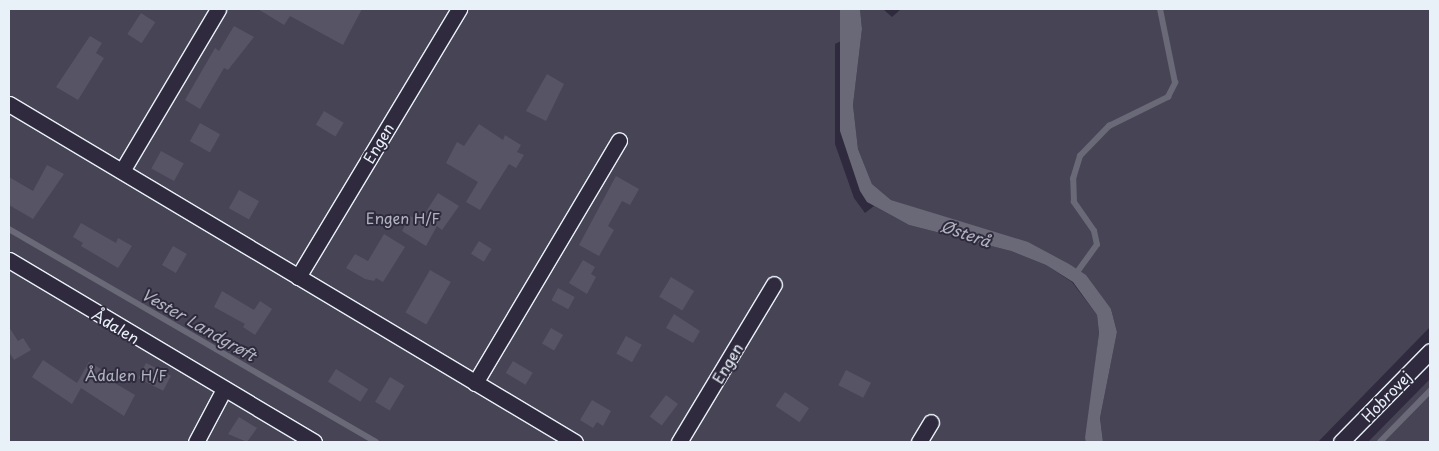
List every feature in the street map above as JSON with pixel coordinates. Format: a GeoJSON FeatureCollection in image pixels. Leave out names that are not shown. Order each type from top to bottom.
{"type":"FeatureCollection","features":[{"type":"Feature","properties":{"kind":"street"},"geometry":{"type":"LineString","coordinates":[[122,171],[218,9]]}},
{"type":"Feature","properties":{"kind":"street","name":"Engen"},"geometry":{"type":"LineString","coordinates":[[298,277],[459,9]]}},
{"type":"Feature","properties":{"kind":"street"},"geometry":{"type":"LineString","coordinates":[[9,104],[575,442]]}},
{"type":"Feature","properties":{"kind":"street"},"geometry":{"type":"LineString","coordinates":[[475,384],[619,140]]}},
{"type":"Feature","properties":{"kind":"street","name":"Ådalen"},"geometry":{"type":"LineString","coordinates":[[9,260],[223,391],[314,442]]}},
{"type":"Feature","properties":{"kind":"street","name":"Engen"},"geometry":{"type":"LineString","coordinates":[[679,442],[774,284]]}},
{"type":"Feature","properties":{"kind":"street","name":"Hobrovej"},"geometry":{"type":"LineString","coordinates":[[1341,442],[1430,351]]}},
{"type":"Feature","properties":{"kind":"street"},"geometry":{"type":"LineString","coordinates":[[196,442],[223,391]]}},
{"type":"Feature","properties":{"kind":"street"},"geometry":{"type":"LineString","coordinates":[[919,442],[931,422]]}},
{"type":"Feature","properties":{"kind":"green space","name":"Engen H/F"},"geometry":{"type":"Polygon","coordinates":[[[9,9],[840,9],[843,40],[835,44],[835,144],[854,198],[865,213],[874,206],[909,225],[1011,251],[1046,265],[1072,282],[1097,315],[1099,333],[1086,442],[9,442],[9,9]]]}},
{"type":"Feature","properties":{"kind":"green space"},"geometry":{"type":"Polygon","coordinates":[[[860,9],[883,9],[892,17],[901,9],[1430,9],[1430,327],[1318,442],[1103,442],[1100,418],[1117,332],[1111,309],[1027,243],[891,200],[872,184],[858,149],[853,105],[862,29],[860,9]]]}},
{"type":"Feature","properties":{"kind":"green space"},"geometry":{"type":"Polygon","coordinates":[[[1430,379],[1430,442],[1368,442],[1430,379]]]}},
{"type":"Feature","properties":{"kind":"water","name":"Østerå"},"geometry":{"type":"Polygon","coordinates":[[[840,9],[860,9],[862,29],[853,105],[858,149],[872,184],[891,200],[1028,242],[1086,275],[1111,309],[1117,332],[1100,418],[1103,442],[1086,442],[1085,438],[1099,333],[1097,315],[1073,282],[1046,265],[1011,251],[909,225],[867,202],[860,191],[840,131],[840,9]]]}},
{"type":"Feature","properties":{"kind":"building"},"geometry":{"type":"Polygon","coordinates":[[[258,9],[362,9],[343,45],[290,16],[284,25],[258,9]]]}},
{"type":"Feature","properties":{"kind":"building"},"geometry":{"type":"Polygon","coordinates":[[[141,13],[155,22],[142,43],[127,34],[141,13]]]}},
{"type":"Feature","properties":{"kind":"building"},"geometry":{"type":"Polygon","coordinates":[[[234,26],[254,37],[228,70],[224,68],[200,109],[185,100],[215,48],[219,51],[234,26]]]}},
{"type":"Feature","properties":{"kind":"building"},"geometry":{"type":"Polygon","coordinates":[[[90,36],[102,43],[96,53],[104,58],[78,100],[56,87],[90,36]]]}},
{"type":"Feature","properties":{"kind":"building"},"geometry":{"type":"Polygon","coordinates":[[[547,74],[564,84],[546,121],[526,111],[547,74]]]}},
{"type":"Feature","properties":{"kind":"building"},"geometry":{"type":"Polygon","coordinates":[[[324,111],[344,123],[335,137],[316,125],[324,111]]]}},
{"type":"Feature","properties":{"kind":"building"},"geometry":{"type":"Polygon","coordinates":[[[200,123],[220,134],[210,153],[190,141],[200,123]]]}},
{"type":"Feature","properties":{"kind":"building"},"geometry":{"type":"Polygon","coordinates":[[[479,124],[503,140],[505,135],[521,145],[517,152],[524,155],[516,168],[509,164],[480,210],[466,202],[478,182],[446,163],[457,142],[464,146],[479,124]]]}},
{"type":"Feature","properties":{"kind":"building"},"geometry":{"type":"Polygon","coordinates":[[[161,151],[184,164],[174,181],[151,168],[161,151]]]}},
{"type":"Feature","properties":{"kind":"building"},"geometry":{"type":"Polygon","coordinates":[[[47,165],[64,174],[33,219],[9,205],[9,177],[33,191],[47,165]]]}},
{"type":"Feature","properties":{"kind":"building"},"geometry":{"type":"Polygon","coordinates":[[[616,176],[639,189],[630,205],[622,201],[608,226],[614,230],[599,256],[579,245],[616,176]]]}},
{"type":"Feature","properties":{"kind":"building"},"geometry":{"type":"Polygon","coordinates":[[[239,190],[259,201],[249,220],[229,208],[239,190]]]}},
{"type":"Feature","properties":{"kind":"building"},"geometry":{"type":"Polygon","coordinates":[[[438,193],[459,206],[442,230],[437,226],[426,246],[402,231],[410,216],[420,221],[438,193]]]}},
{"type":"Feature","properties":{"kind":"building"},"geometry":{"type":"Polygon","coordinates":[[[81,223],[116,243],[118,238],[132,246],[118,268],[81,246],[83,243],[73,237],[81,223]]]}},
{"type":"Feature","properties":{"kind":"building"},"geometry":{"type":"Polygon","coordinates":[[[384,234],[405,247],[383,282],[376,278],[374,281],[365,279],[346,268],[355,254],[368,261],[384,234]]]}},
{"type":"Feature","properties":{"kind":"building"},"geometry":{"type":"Polygon","coordinates":[[[479,241],[492,249],[484,262],[471,254],[479,241]]]}},
{"type":"Feature","properties":{"kind":"building"},"geometry":{"type":"Polygon","coordinates":[[[173,246],[187,254],[176,273],[162,265],[173,246]]]}},
{"type":"Feature","properties":{"kind":"building"},"geometry":{"type":"Polygon","coordinates":[[[583,260],[595,267],[591,274],[596,277],[587,294],[569,283],[583,260]]]}},
{"type":"Feature","properties":{"kind":"building"},"geometry":{"type":"Polygon","coordinates":[[[430,270],[451,282],[426,324],[406,312],[430,270]]]}},
{"type":"Feature","properties":{"kind":"building"},"geometry":{"type":"Polygon","coordinates":[[[671,277],[694,291],[682,311],[659,297],[671,277]]]}},
{"type":"Feature","properties":{"kind":"building"},"geometry":{"type":"Polygon","coordinates":[[[558,288],[575,297],[568,309],[551,300],[558,288]]]}},
{"type":"Feature","properties":{"kind":"building"},"geometry":{"type":"Polygon","coordinates":[[[222,291],[254,310],[260,301],[272,309],[255,335],[243,327],[245,324],[214,307],[222,291]]]}},
{"type":"Feature","properties":{"kind":"building"},"geometry":{"type":"Polygon","coordinates":[[[674,314],[700,331],[693,343],[666,328],[674,314]]]}},
{"type":"Feature","properties":{"kind":"building"},"geometry":{"type":"Polygon","coordinates":[[[9,327],[18,341],[23,338],[31,350],[14,360],[9,352],[9,327]]]}},
{"type":"Feature","properties":{"kind":"building"},"geometry":{"type":"Polygon","coordinates":[[[551,328],[563,335],[554,351],[542,344],[551,328]]]}},
{"type":"Feature","properties":{"kind":"building"},"geometry":{"type":"Polygon","coordinates":[[[626,336],[642,345],[632,362],[616,353],[626,336]]]}},
{"type":"Feature","properties":{"kind":"building"},"geometry":{"type":"Polygon","coordinates":[[[43,360],[77,383],[89,362],[101,369],[98,373],[135,395],[124,416],[81,388],[72,404],[32,377],[43,360]]]}},
{"type":"Feature","properties":{"kind":"building"},"geometry":{"type":"Polygon","coordinates":[[[513,361],[533,373],[526,385],[506,373],[513,361]]]}},
{"type":"Feature","properties":{"kind":"building"},"geometry":{"type":"Polygon","coordinates":[[[146,363],[171,376],[163,391],[138,378],[146,363]]]}},
{"type":"Feature","properties":{"kind":"building"},"geometry":{"type":"Polygon","coordinates":[[[336,369],[368,389],[360,402],[328,382],[336,369]]]}},
{"type":"Feature","properties":{"kind":"building"},"geometry":{"type":"Polygon","coordinates":[[[846,370],[871,383],[863,398],[838,385],[846,370]]]}},
{"type":"Feature","properties":{"kind":"building"},"geometry":{"type":"Polygon","coordinates":[[[390,377],[405,386],[390,411],[375,402],[390,377]]]}},
{"type":"Feature","properties":{"kind":"building"},"geometry":{"type":"Polygon","coordinates":[[[785,392],[809,408],[800,422],[775,406],[785,392]]]}},
{"type":"Feature","properties":{"kind":"building"},"geometry":{"type":"Polygon","coordinates":[[[666,395],[678,404],[662,426],[650,417],[666,395]]]}},
{"type":"Feature","properties":{"kind":"building"},"geometry":{"type":"Polygon","coordinates":[[[592,400],[611,411],[603,426],[597,422],[593,428],[580,420],[592,400]]]}},
{"type":"Feature","properties":{"kind":"building"},"geometry":{"type":"Polygon","coordinates":[[[239,417],[257,428],[247,442],[228,434],[239,417]]]}},
{"type":"Feature","properties":{"kind":"waterway"},"geometry":{"type":"LineString","coordinates":[[1075,275],[1097,245],[1094,231],[1074,202],[1073,179],[1080,156],[1109,126],[1168,97],[1175,83],[1160,9]]}},
{"type":"Feature","properties":{"kind":"waterway","name":"Vester Landgrøft"},"geometry":{"type":"LineString","coordinates":[[9,229],[376,442]]}},
{"type":"Feature","properties":{"kind":"waterway"},"geometry":{"type":"LineString","coordinates":[[1380,442],[1430,391]]}},
{"type":"Feature","properties":{"kind":"park label","name":"Ådalen H/F"},"geometry":{"type":"Point","coordinates":[126,375]}}]}
